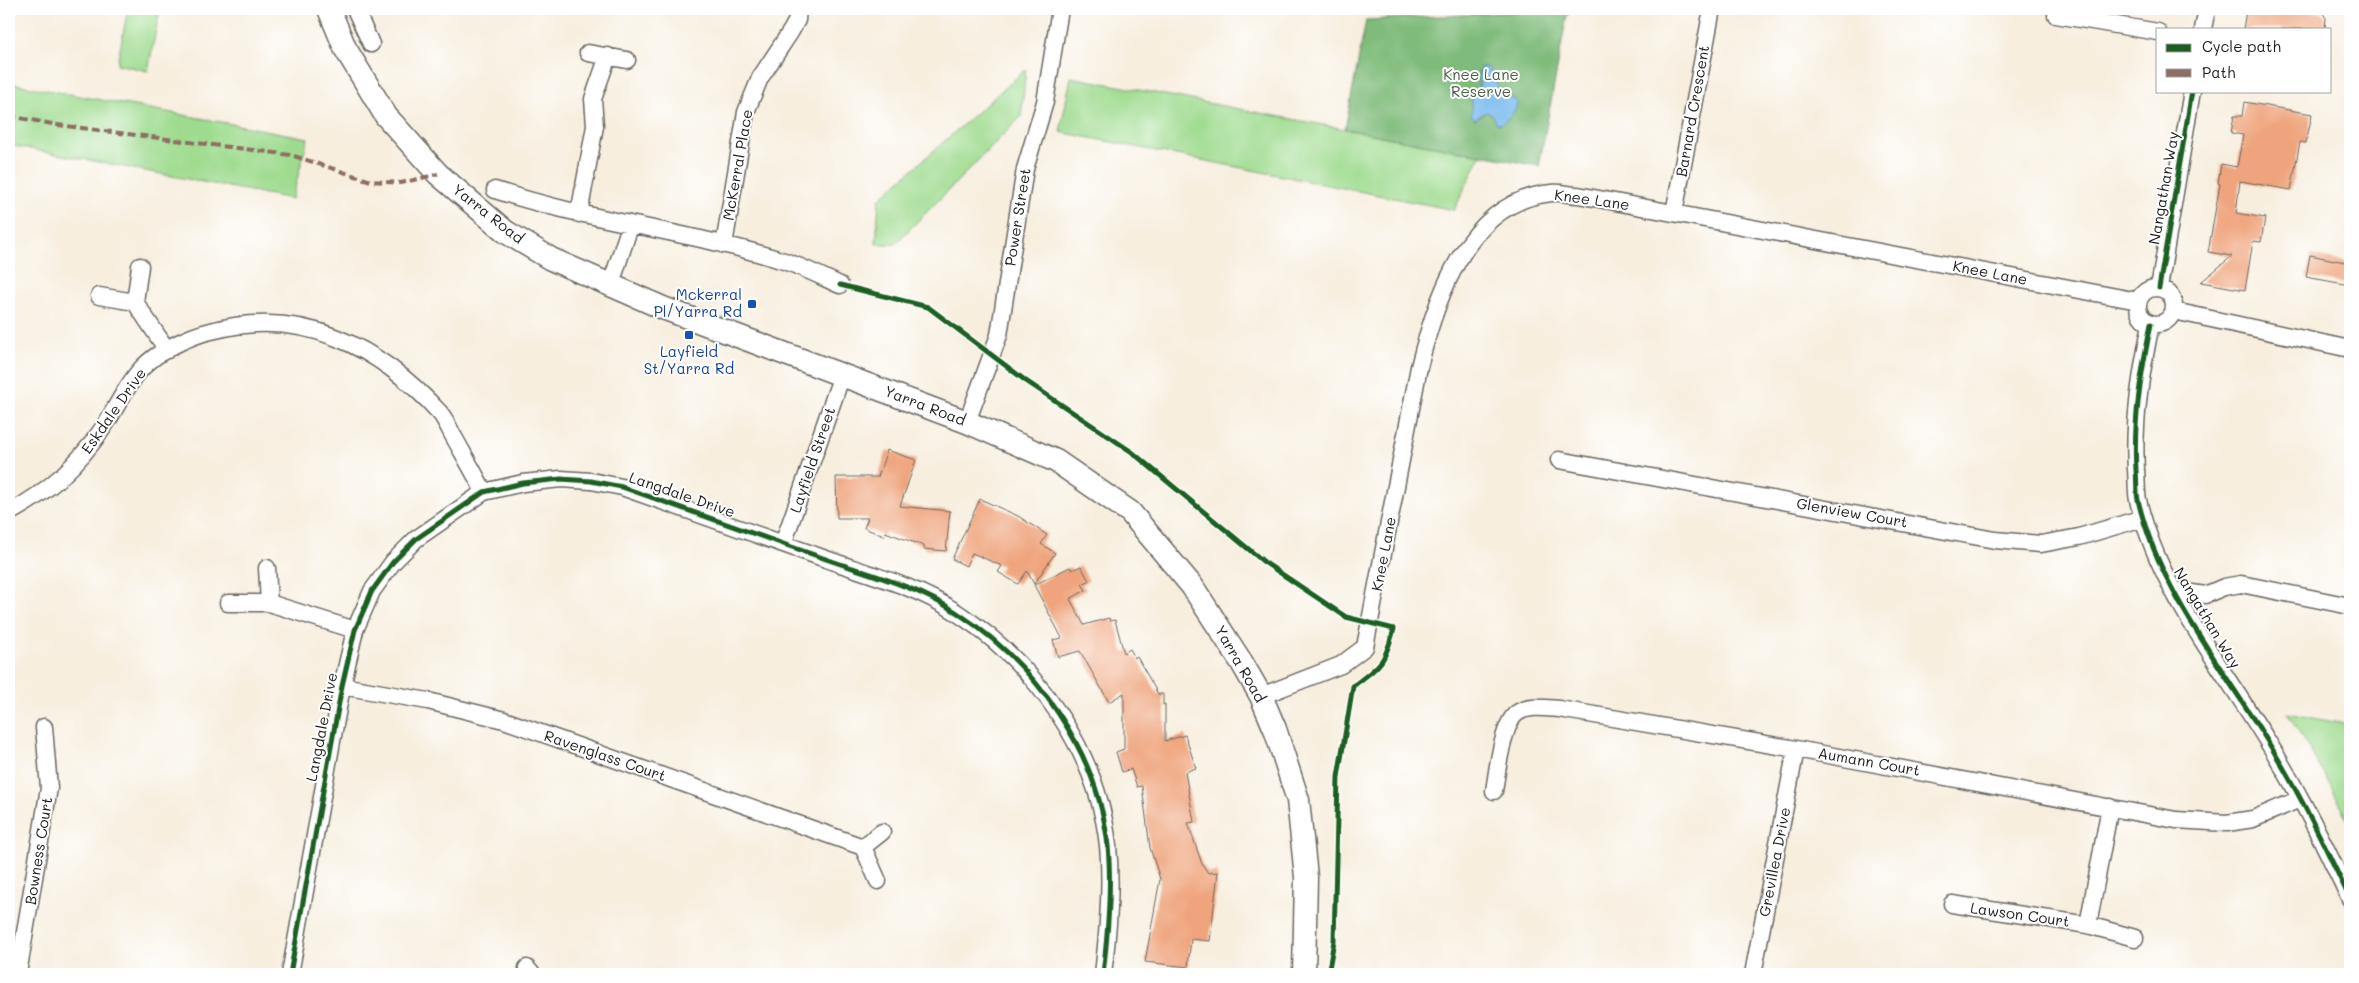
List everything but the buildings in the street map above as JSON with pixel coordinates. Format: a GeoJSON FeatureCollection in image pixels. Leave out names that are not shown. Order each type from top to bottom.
{"type":"FeatureCollection","features":[{"type":"Feature","properties":{"kind":"main road","name":"Yarra Road"},"geometry":{"type":"LineString","coordinates":[[330,9],[345,48],[386,116],[438,174],[506,232],[551,258],[663,308],[967,422],[1056,461],[1130,512],[1192,586],[1261,696],[1298,800],[1306,877],[1304,974]]}},
{"type":"Feature","properties":{"kind":"street"},"geometry":{"type":"LineString","coordinates":[[354,9],[371,44]]}},
{"type":"Feature","properties":{"kind":"street","name":"McKerral Place"},"geometry":{"type":"LineString","coordinates":[[724,244],[746,112],[760,78],[797,20],[798,9]]}},
{"type":"Feature","properties":{"kind":"street","name":"Power Street"},"geometry":{"type":"LineString","coordinates":[[967,422],[999,334],[1025,169],[1045,102],[1060,9]]}},
{"type":"Feature","properties":{"kind":"street","name":"Barnard Crescent"},"geometry":{"type":"LineString","coordinates":[[1674,213],[1712,9]]}},
{"type":"Feature","properties":{"kind":"street"},"geometry":{"type":"LineString","coordinates":[[2203,28],[2207,9]]}},
{"type":"Feature","properties":{"kind":"street"},"geometry":{"type":"LineString","coordinates":[[2056,15],[2156,32]]}},
{"type":"Feature","properties":{"kind":"street"},"geometry":{"type":"LineString","coordinates":[[588,53],[627,60]]}},
{"type":"Feature","properties":{"kind":"street"},"geometry":{"type":"LineString","coordinates":[[579,214],[595,126],[593,99],[608,56]]}},
{"type":"Feature","properties":{"kind":"street","name":"Nangathan Way"},"geometry":{"type":"LineString","coordinates":[[2159,288],[2192,92]]}},
{"type":"Feature","properties":{"kind":"street"},"geometry":{"type":"LineString","coordinates":[[495,190],[543,206],[630,226],[724,244],[786,262],[840,285]]}},
{"type":"Feature","properties":{"kind":"street","name":"Knee Lane"},"geometry":{"type":"LineString","coordinates":[[1261,696],[1341,665],[1365,647],[1429,324],[1449,277],[1469,244],[1492,217],[1524,199],[1552,193],[1578,196],[2138,301]]}},
{"type":"Feature","properties":{"kind":"street"},"geometry":{"type":"LineString","coordinates":[[611,284],[630,226]]}},
{"type":"Feature","properties":{"kind":"street"},"geometry":{"type":"LineString","coordinates":[[140,266],[135,302],[167,350]]}},
{"type":"Feature","properties":{"kind":"street"},"geometry":{"type":"LineString","coordinates":[[2159,288],[2165,290],[2173,299],[2174,310],[2172,316],[2162,323],[2151,324],[2141,318],[2138,312],[2138,301],[2144,292],[2159,288]]}},
{"type":"Feature","properties":{"kind":"street"},"geometry":{"type":"LineString","coordinates":[[99,296],[135,302]]}},
{"type":"Feature","properties":{"kind":"street"},"geometry":{"type":"LineString","coordinates":[[2174,310],[2350,349]]}},
{"type":"Feature","properties":{"kind":"street","name":"Eskdale Drive"},"geometry":{"type":"LineString","coordinates":[[9,513],[53,486],[77,462],[103,429],[143,367],[193,335],[251,324],[288,324],[316,330],[366,351],[404,379],[441,414],[484,492]]}},
{"type":"Feature","properties":{"kind":"street","name":"Nangathan Way"},"geometry":{"type":"LineString","coordinates":[[2151,324],[2138,389],[2134,448],[2138,498],[2150,542],[2172,590],[2269,743],[2320,834],[2350,900]]}},
{"type":"Feature","properties":{"kind":"street","name":"Layfield Street"},"geometry":{"type":"LineString","coordinates":[[783,544],[842,375]]}},
{"type":"Feature","properties":{"kind":"street","name":"Glenview Court"},"geometry":{"type":"LineString","coordinates":[[1559,460],[1995,540],[2041,544],[2079,537],[2143,518]]}},
{"type":"Feature","properties":{"kind":"street","name":"Langdale Drive"},"geometry":{"type":"LineString","coordinates":[[290,974],[342,686],[355,630],[372,591],[393,562],[416,539],[484,492],[523,483],[561,479],[592,481],[622,487],[892,582],[948,608],[1005,649],[1034,679],[1062,720],[1084,761],[1099,804],[1108,845],[1109,881],[1106,945],[1102,974]]}},
{"type":"Feature","properties":{"kind":"street"},"geometry":{"type":"LineString","coordinates":[[267,568],[269,603]]}},
{"type":"Feature","properties":{"kind":"street"},"geometry":{"type":"LineString","coordinates":[[2172,590],[2205,595],[2224,587],[2241,584],[2350,606]]}},
{"type":"Feature","properties":{"kind":"street"},"geometry":{"type":"LineString","coordinates":[[228,603],[269,603],[355,630]]}},
{"type":"Feature","properties":{"kind":"street","name":"Ravenglass Court"},"geometry":{"type":"LineString","coordinates":[[342,686],[428,700],[504,720],[863,847]]}},
{"type":"Feature","properties":{"kind":"street","name":"Aumann Court"},"geometry":{"type":"LineString","coordinates":[[1494,791],[1506,730],[1516,713],[1533,708],[1559,709],[1796,749],[2176,820],[2227,822],[2253,818],[2300,799]]}},
{"type":"Feature","properties":{"kind":"street","name":"Bowness Court"},"geometry":{"type":"LineString","coordinates":[[18,974],[49,788],[44,727]]}},
{"type":"Feature","properties":{"kind":"street","name":"Grevillea Drive"},"geometry":{"type":"LineString","coordinates":[[1753,974],[1796,749]]}},
{"type":"Feature","properties":{"kind":"street","name":"Lawson Court"},"geometry":{"type":"LineString","coordinates":[[2088,925],[2110,807]]}},
{"type":"Feature","properties":{"kind":"street"},"geometry":{"type":"LineString","coordinates":[[878,881],[863,847],[882,832]]}},
{"type":"Feature","properties":{"kind":"street","name":"Lawson Court"},"geometry":{"type":"LineString","coordinates":[[1952,904],[2088,925],[2135,938]]}},
{"type":"Feature","properties":{"kind":"green space"},"geometry":{"type":"Polygon","coordinates":[[[128,9],[160,9],[148,71],[117,64],[128,9]]]}},
{"type":"Feature","properties":{"kind":"green space","name":"Knee Lane Reserve"},"geometry":{"type":"Polygon","coordinates":[[[1520,9],[1580,9],[1567,15],[1539,166],[1345,129],[1366,20],[1516,12],[1520,9]]]}},
{"type":"Feature","properties":{"kind":"green space"},"geometry":{"type":"Polygon","coordinates":[[[1026,69],[1021,117],[895,244],[876,244],[879,199],[1026,69]]]}},
{"type":"Feature","properties":{"kind":"green space"},"geometry":{"type":"Polygon","coordinates":[[[1071,77],[1481,155],[1454,210],[1060,132],[1071,77]]]}},
{"type":"Feature","properties":{"kind":"green space"},"geometry":{"type":"Polygon","coordinates":[[[9,83],[308,138],[292,199],[9,145],[9,83]]]}},
{"type":"Feature","properties":{"kind":"green space"},"geometry":{"type":"Polygon","coordinates":[[[2287,713],[2350,725],[2350,824],[2326,777],[2287,713]]]}},
{"type":"Feature","properties":{"kind":"water"},"geometry":{"type":"Polygon","coordinates":[[[1481,67],[1486,67],[1492,72],[1499,91],[1517,101],[1514,111],[1501,124],[1496,123],[1493,115],[1486,112],[1475,119],[1471,115],[1472,98],[1479,91],[1479,71],[1481,67]]]}},
{"type":"Feature","properties":{"kind":"marked path"},"geometry":{"type":"LineString","coordinates":[[9,116],[58,125],[291,155],[371,181],[401,183],[438,174]]}},
{"type":"Feature","properties":{"kind":"cycle path"},"geometry":{"type":"LineString","coordinates":[[2159,288],[2192,92]]}},
{"type":"Feature","properties":{"kind":"cycle path"},"geometry":{"type":"LineString","coordinates":[[840,285],[928,307],[1026,381],[1132,452],[1264,562],[1346,617],[1394,629],[1381,662],[1353,686],[1338,777],[1334,941],[1328,974]]}},
{"type":"Feature","properties":{"kind":"cycle path"},"geometry":{"type":"LineString","coordinates":[[2151,324],[2139,397],[2135,451],[2137,497],[2148,533],[2176,596],[2290,780],[2350,899]]}},
{"type":"Feature","properties":{"kind":"cycle path"},"geometry":{"type":"LineString","coordinates":[[290,974],[342,686],[355,630],[372,591],[393,562],[416,539],[484,492],[523,483],[561,479],[591,481],[622,487],[908,588],[956,612],[985,633],[1012,657],[1036,683],[1058,712],[1076,744],[1091,777],[1102,811],[1108,846],[1110,878],[1103,974]]}},
{"type":"Feature","properties":{"kind":"place","name":"Mckerral Pl/Yarra Rd"},"geometry":{"type":"Point","coordinates":[752,304]}},
{"type":"Feature","properties":{"kind":"place","name":"Layfield St/Yarra Rd"},"geometry":{"type":"Point","coordinates":[689,335]}}]}
